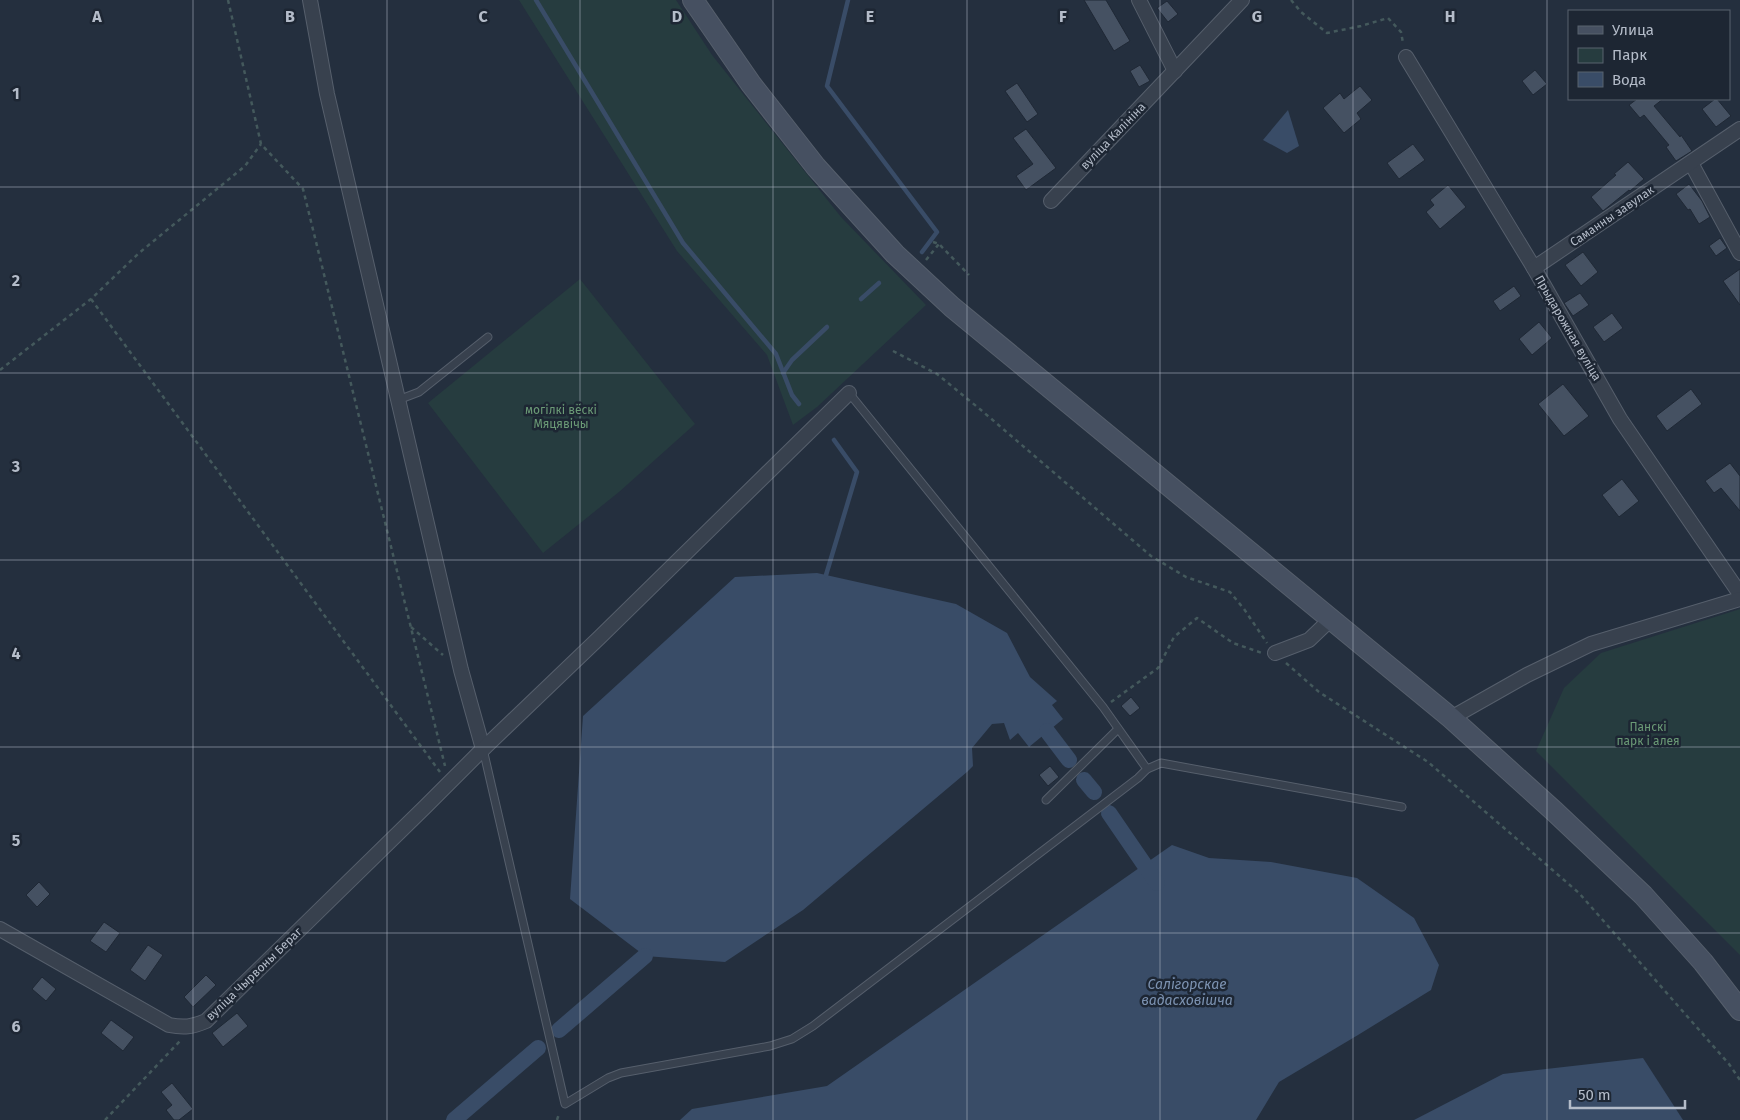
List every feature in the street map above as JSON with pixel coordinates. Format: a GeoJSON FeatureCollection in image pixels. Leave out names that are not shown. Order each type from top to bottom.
{"type":"FeatureCollection","features":[{"type":"Feature","properties":{"kind":"main road"},"geometry":{"type":"LineString","coordinates":[[693,0],[752,84],[816,167],[895,254],[952,308],[1332,618],[1451,718],[1643,895],[1703,962],[1740,1010]]}},
{"type":"Feature","properties":{"kind":"street"},"geometry":{"type":"LineString","coordinates":[[310,0],[327,94],[461,670],[483,749]]}},
{"type":"Feature","properties":{"kind":"street"},"geometry":{"type":"LineString","coordinates":[[1139,0],[1175,71]]}},
{"type":"Feature","properties":{"kind":"street","name":"вуліца Калініна"},"geometry":{"type":"LineString","coordinates":[[1051,201],[1242,0]]}},
{"type":"Feature","properties":{"kind":"street","name":"Прыдарожная вуліца"},"geometry":{"type":"LineString","coordinates":[[1406,57],[1534,268],[1620,419],[1740,594]]}},
{"type":"Feature","properties":{"kind":"street","name":"Саманны завулак"},"geometry":{"type":"LineString","coordinates":[[1534,268],[1740,129]]}},
{"type":"Feature","properties":{"kind":"street"},"geometry":{"type":"LineString","coordinates":[[1690,163],[1740,253]]}},
{"type":"Feature","properties":{"kind":"street","name":"вуліца Чырвоны Бераг"},"geometry":{"type":"LineString","coordinates":[[0,929],[169,1025],[182,1028],[193,1027],[206,1021],[849,393]]}},
{"type":"Feature","properties":{"kind":"street"},"geometry":{"type":"LineString","coordinates":[[1451,718],[1527,675],[1591,644],[1740,599]]}},
{"type":"Feature","properties":{"kind":"street"},"geometry":{"type":"LineString","coordinates":[[1275,653],[1310,640],[1332,618]]}},
{"type":"Feature","properties":{"kind":"lane"},"geometry":{"type":"LineString","coordinates":[[398,400],[419,392],[488,337]]}},
{"type":"Feature","properties":{"kind":"lane"},"geometry":{"type":"LineString","coordinates":[[849,393],[1103,707],[1147,769]]}},
{"type":"Feature","properties":{"kind":"lane"},"geometry":{"type":"LineString","coordinates":[[1046,800],[1118,729]]}},
{"type":"Feature","properties":{"kind":"lane"},"geometry":{"type":"LineString","coordinates":[[483,749],[565,1104],[608,1078],[621,1073],[770,1046],[792,1039],[814,1026],[1147,769],[1161,763],[1402,808]]}},
{"type":"Feature","properties":{"kind":"path"},"geometry":{"type":"LineString","coordinates":[[228,0],[261,144],[303,189],[449,783]]}},
{"type":"Feature","properties":{"kind":"path"},"geometry":{"type":"LineString","coordinates":[[1291,0],[1301,12],[1326,33],[1388,18],[1401,32],[1406,57]]}},
{"type":"Feature","properties":{"kind":"path"},"geometry":{"type":"LineString","coordinates":[[0,370],[91,299],[140,253],[246,166],[261,144]]}},
{"type":"Feature","properties":{"kind":"path"},"geometry":{"type":"LineString","coordinates":[[933,242],[939,244],[969,275]]}},
{"type":"Feature","properties":{"kind":"path"},"geometry":{"type":"LineString","coordinates":[[930,255],[939,244]]}},
{"type":"Feature","properties":{"kind":"path"},"geometry":{"type":"LineString","coordinates":[[91,299],[449,783]]}},
{"type":"Feature","properties":{"kind":"path"},"geometry":{"type":"LineString","coordinates":[[893,351],[937,374],[1151,556],[1186,577],[1230,592],[1275,653],[1319,692],[1428,762],[1579,893],[1729,1064],[1740,1080]]}},
{"type":"Feature","properties":{"kind":"path"},"geometry":{"type":"LineString","coordinates":[[1103,707],[1158,668],[1174,637],[1196,618],[1233,643],[1265,654],[1275,653]]}},
{"type":"Feature","properties":{"kind":"path"},"geometry":{"type":"LineString","coordinates":[[410,626],[461,670]]}},
{"type":"Feature","properties":{"kind":"path"},"geometry":{"type":"LineString","coordinates":[[105,1120],[193,1027]]}},
{"type":"Feature","properties":{"kind":"green space"},"geometry":{"type":"Polygon","coordinates":[[[519,0],[676,0],[712,55],[841,217],[926,305],[817,407],[793,425],[767,355],[677,251],[519,0]]]}},
{"type":"Feature","properties":{"kind":"green space","name":"могілкі вёскі Мяцявічы"},"geometry":{"type":"Polygon","coordinates":[[[580,279],[695,424],[619,492],[543,553],[428,403],[580,279]]]}},
{"type":"Feature","properties":{"kind":"green space","name":"Панскі парк і алея"},"geometry":{"type":"Polygon","coordinates":[[[1740,609],[1740,955],[1536,751],[1564,688],[1601,653],[1740,609]]]}},
{"type":"Feature","properties":{"kind":"water"},"geometry":{"type":"Polygon","coordinates":[[[1288,110],[1299,146],[1287,153],[1263,140],[1288,110]]]}},
{"type":"Feature","properties":{"kind":"water"},"geometry":{"type":"Polygon","coordinates":[[[817,573],[956,604],[1007,633],[1030,677],[1057,701],[1052,705],[1063,719],[1029,747],[1018,733],[1010,740],[1004,723],[992,724],[972,748],[973,766],[967,772],[803,910],[725,962],[645,956],[570,899],[583,716],[735,577],[817,573]]]}},
{"type":"Feature","properties":{"kind":"water","name":"Салігорскае вадасховішча"},"geometry":{"type":"Polygon","coordinates":[[[1172,845],[1209,858],[1271,862],[1357,878],[1414,918],[1439,965],[1431,990],[1279,1082],[1256,1120],[680,1120],[692,1109],[827,1086],[1172,845]]]}},
{"type":"Feature","properties":{"kind":"water"},"geometry":{"type":"Polygon","coordinates":[[[1643,1058],[1683,1120],[1414,1120],[1503,1074],[1643,1058]]]}},
{"type":"Feature","properties":{"kind":"building"},"geometry":{"type":"Polygon","coordinates":[[[1084,0],[1106,0],[1130,41],[1114,51],[1084,0]]]}},
{"type":"Feature","properties":{"kind":"building"},"geometry":{"type":"Polygon","coordinates":[[[1167,1],[1178,14],[1168,22],[1157,8],[1167,1]]]}},
{"type":"Feature","properties":{"kind":"building"},"geometry":{"type":"Polygon","coordinates":[[[1140,65],[1150,81],[1139,87],[1130,71],[1140,65]]]}},
{"type":"Feature","properties":{"kind":"building"},"geometry":{"type":"Polygon","coordinates":[[[1535,70],[1547,84],[1533,95],[1522,81],[1535,70]]]}},
{"type":"Feature","properties":{"kind":"building"},"geometry":{"type":"Polygon","coordinates":[[[1017,83],[1038,114],[1027,122],[1005,91],[1017,83]]]}},
{"type":"Feature","properties":{"kind":"building"},"geometry":{"type":"Polygon","coordinates":[[[1360,86],[1372,100],[1357,113],[1361,119],[1344,133],[1323,108],[1340,93],[1344,99],[1360,86]]]}},
{"type":"Feature","properties":{"kind":"building"},"geometry":{"type":"Polygon","coordinates":[[[1636,100],[1662,100],[1654,106],[1680,137],[1681,135],[1692,151],[1676,161],[1666,147],[1669,145],[1644,115],[1640,118],[1629,105],[1636,100]]]}},
{"type":"Feature","properties":{"kind":"building"},"geometry":{"type":"Polygon","coordinates":[[[1714,100],[1718,100],[1731,116],[1716,127],[1702,109],[1714,100]]]}},
{"type":"Feature","properties":{"kind":"building"},"geometry":{"type":"Polygon","coordinates":[[[1026,129],[1056,168],[1026,190],[1016,176],[1033,164],[1013,138],[1026,129]]]}},
{"type":"Feature","properties":{"kind":"building"},"geometry":{"type":"Polygon","coordinates":[[[1413,144],[1425,160],[1399,179],[1387,163],[1413,144]]]}},
{"type":"Feature","properties":{"kind":"building"},"geometry":{"type":"Polygon","coordinates":[[[1628,162],[1644,179],[1603,211],[1591,197],[1628,162]]]}},
{"type":"Feature","properties":{"kind":"building"},"geometry":{"type":"Polygon","coordinates":[[[1689,184],[1702,201],[1710,217],[1699,224],[1690,209],[1688,210],[1676,194],[1689,184]]]}},
{"type":"Feature","properties":{"kind":"building"},"geometry":{"type":"Polygon","coordinates":[[[1448,185],[1466,207],[1440,229],[1426,212],[1434,205],[1430,200],[1448,185]]]}},
{"type":"Feature","properties":{"kind":"building"},"geometry":{"type":"Polygon","coordinates":[[[1720,238],[1727,248],[1716,256],[1709,246],[1720,238]]]}},
{"type":"Feature","properties":{"kind":"building"},"geometry":{"type":"Polygon","coordinates":[[[1583,252],[1598,272],[1581,286],[1565,265],[1583,252]]]}},
{"type":"Feature","properties":{"kind":"building"},"geometry":{"type":"Polygon","coordinates":[[[1740,269],[1740,305],[1723,281],[1740,269]]]}},
{"type":"Feature","properties":{"kind":"building"},"geometry":{"type":"Polygon","coordinates":[[[1514,286],[1521,296],[1500,311],[1493,301],[1514,286]]]}},
{"type":"Feature","properties":{"kind":"building"},"geometry":{"type":"Polygon","coordinates":[[[1580,293],[1589,305],[1573,316],[1564,303],[1580,293]]]}},
{"type":"Feature","properties":{"kind":"building"},"geometry":{"type":"Polygon","coordinates":[[[1612,313],[1623,328],[1604,342],[1593,327],[1612,313]]]}},
{"type":"Feature","properties":{"kind":"building"},"geometry":{"type":"Polygon","coordinates":[[[1539,322],[1552,338],[1532,355],[1519,339],[1539,322]]]}},
{"type":"Feature","properties":{"kind":"building"},"geometry":{"type":"Polygon","coordinates":[[[1563,384],[1589,416],[1564,436],[1538,404],[1563,384]]]}},
{"type":"Feature","properties":{"kind":"building"},"geometry":{"type":"Polygon","coordinates":[[[1691,389],[1702,404],[1667,431],[1656,416],[1691,389]]]}},
{"type":"Feature","properties":{"kind":"building"},"geometry":{"type":"Polygon","coordinates":[[[1730,463],[1740,476],[1740,511],[1721,488],[1714,493],[1705,481],[1730,463]]]}},
{"type":"Feature","properties":{"kind":"building"},"geometry":{"type":"Polygon","coordinates":[[[1622,479],[1639,501],[1619,517],[1602,495],[1622,479]]]}},
{"type":"Feature","properties":{"kind":"building"},"geometry":{"type":"Polygon","coordinates":[[[1131,697],[1140,708],[1130,716],[1121,706],[1131,697]]]}},
{"type":"Feature","properties":{"kind":"building"},"geometry":{"type":"Polygon","coordinates":[[[1050,766],[1059,777],[1048,786],[1039,775],[1050,766]]]}},
{"type":"Feature","properties":{"kind":"building"},"geometry":{"type":"Polygon","coordinates":[[[39,882],[50,894],[37,907],[26,895],[39,882]]]}},
{"type":"Feature","properties":{"kind":"building"},"geometry":{"type":"Polygon","coordinates":[[[104,922],[120,933],[106,952],[90,941],[104,922]]]}},
{"type":"Feature","properties":{"kind":"building"},"geometry":{"type":"Polygon","coordinates":[[[148,945],[163,955],[145,981],[130,970],[148,945]]]}},
{"type":"Feature","properties":{"kind":"building"},"geometry":{"type":"Polygon","coordinates":[[[206,975],[216,985],[193,1007],[184,997],[206,975]]]}},
{"type":"Feature","properties":{"kind":"building"},"geometry":{"type":"Polygon","coordinates":[[[42,977],[56,989],[46,1001],[32,989],[42,977]]]}},
{"type":"Feature","properties":{"kind":"building"},"geometry":{"type":"Polygon","coordinates":[[[237,1013],[248,1026],[223,1047],[212,1033],[237,1013]]]}},
{"type":"Feature","properties":{"kind":"building"},"geometry":{"type":"Polygon","coordinates":[[[111,1020],[134,1037],[123,1051],[101,1033],[111,1020]]]}},
{"type":"Feature","properties":{"kind":"building"},"geometry":{"type":"Polygon","coordinates":[[[172,1083],[193,1109],[179,1120],[174,1120],[166,1110],[172,1105],[161,1092],[172,1083]]]}},
{"type":"Feature","properties":{"kind":"waterway"},"geometry":{"type":"LineString","coordinates":[[536,0],[683,243],[776,354],[792,395],[799,404]]}},
{"type":"Feature","properties":{"kind":"waterway"},"geometry":{"type":"LineString","coordinates":[[848,0],[827,86],[937,232],[922,252]]}},
{"type":"Feature","properties":{"kind":"waterway"},"geometry":{"type":"LineString","coordinates":[[861,299],[879,283]]}},
{"type":"Feature","properties":{"kind":"waterway"},"geometry":{"type":"LineString","coordinates":[[783,373],[792,360],[827,327]]}},
{"type":"Feature","properties":{"kind":"waterway"},"geometry":{"type":"LineString","coordinates":[[826,575],[857,472],[834,440]]}},
{"type":"Feature","properties":{"kind":"waterway"},"geometry":{"type":"LineString","coordinates":[[1047,731],[1069,760]]}},
{"type":"Feature","properties":{"kind":"waterway"},"geometry":{"type":"LineString","coordinates":[[1084,780],[1094,792]]}},
{"type":"Feature","properties":{"kind":"waterway"},"geometry":{"type":"LineString","coordinates":[[1109,813],[1157,883]]}},
{"type":"Feature","properties":{"kind":"waterway"},"geometry":{"type":"LineString","coordinates":[[559,1030],[645,956]]}},
{"type":"Feature","properties":{"kind":"waterway"},"geometry":{"type":"LineString","coordinates":[[454,1120],[538,1048]]}}]}
